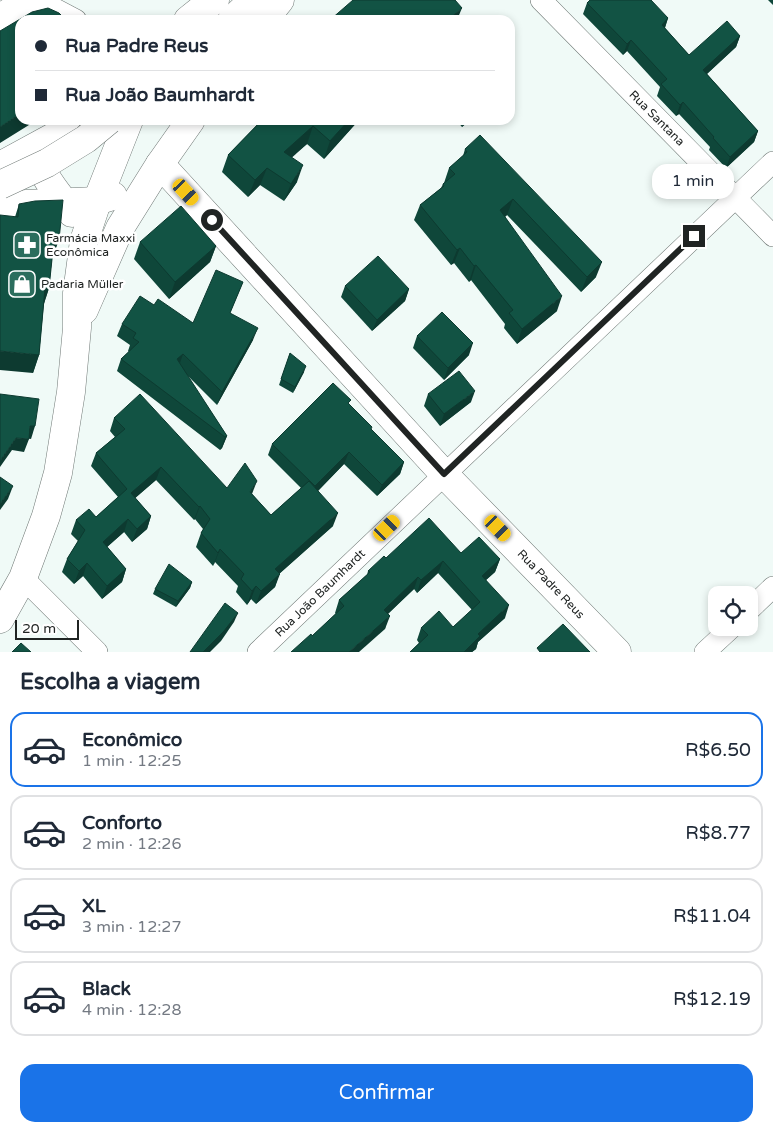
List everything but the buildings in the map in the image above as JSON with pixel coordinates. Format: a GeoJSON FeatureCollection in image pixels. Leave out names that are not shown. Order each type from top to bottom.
{"type":"FeatureCollection","features":[{"type":"Feature","properties":{"kind":"main road"},"geometry":{"type":"LineString","coordinates":[[0,18],[29,0]]}},
{"type":"Feature","properties":{"kind":"main road"},"geometry":{"type":"LineString","coordinates":[[237,15],[253,0]]}},
{"type":"Feature","properties":{"kind":"main road"},"geometry":{"type":"LineString","coordinates":[[268,15],[280,0]]}},
{"type":"Feature","properties":{"kind":"main road"},"geometry":{"type":"LineString","coordinates":[[72,125],[47,146],[40,160],[42,170],[77,222],[84,241]]}},
{"type":"Feature","properties":{"kind":"main road"},"geometry":{"type":"LineString","coordinates":[[0,166],[72,125]]}},
{"type":"Feature","properties":{"kind":"main road"},"geometry":{"type":"LineString","coordinates":[[0,185],[47,163],[86,139],[102,125]]}},
{"type":"Feature","properties":{"kind":"main road"},"geometry":{"type":"LineString","coordinates":[[0,619],[23,578],[46,516],[58,473],[71,392],[77,328],[77,293],[84,241],[97,201],[127,125]]}},
{"type":"Feature","properties":{"kind":"main road"},"geometry":{"type":"LineString","coordinates":[[77,328],[120,228],[188,125]]}},
{"type":"Feature","properties":{"kind":"main road"},"geometry":{"type":"LineString","coordinates":[[0,210],[26,204],[97,201],[153,175]]}},
{"type":"Feature","properties":{"kind":"main road","name":"Rua Padre Reus"},"geometry":{"type":"LineString","coordinates":[[153,175],[617,652]]}},
{"type":"Feature","properties":{"kind":"street"},"geometry":{"type":"LineString","coordinates":[[38,0],[66,15]]}},
{"type":"Feature","properties":{"kind":"street","name":"Rua Santana"},"geometry":{"type":"LineString","coordinates":[[541,0],[773,236]]}},
{"type":"Feature","properties":{"kind":"street","name":"Rua João Baumhardt"},"geometry":{"type":"LineString","coordinates":[[258,652],[773,162]]}},
{"type":"Feature","properties":{"kind":"street"},"geometry":{"type":"LineString","coordinates":[[23,578],[97,652]]}},
{"type":"Feature","properties":{"kind":"street"},"geometry":{"type":"LineString","coordinates":[[758,601],[773,587]]}},
{"type":"Feature","properties":{"kind":"street"},"geometry":{"type":"LineString","coordinates":[[705,652],[722,636]]}},
{"type":"Feature","properties":{"kind":"place","name":"Farmácia Maxxi Econômica"},"geometry":{"type":"Point","coordinates":[27,245]}},
{"type":"Feature","properties":{"kind":"place","name":"Padaria Müller"},"geometry":{"type":"Point","coordinates":[22,284]}},
{"type":"Feature","properties":{"kind":"route"},"geometry":{"type":"LineString","coordinates":[[212,220],[444,474],[694,236]]}}]}
